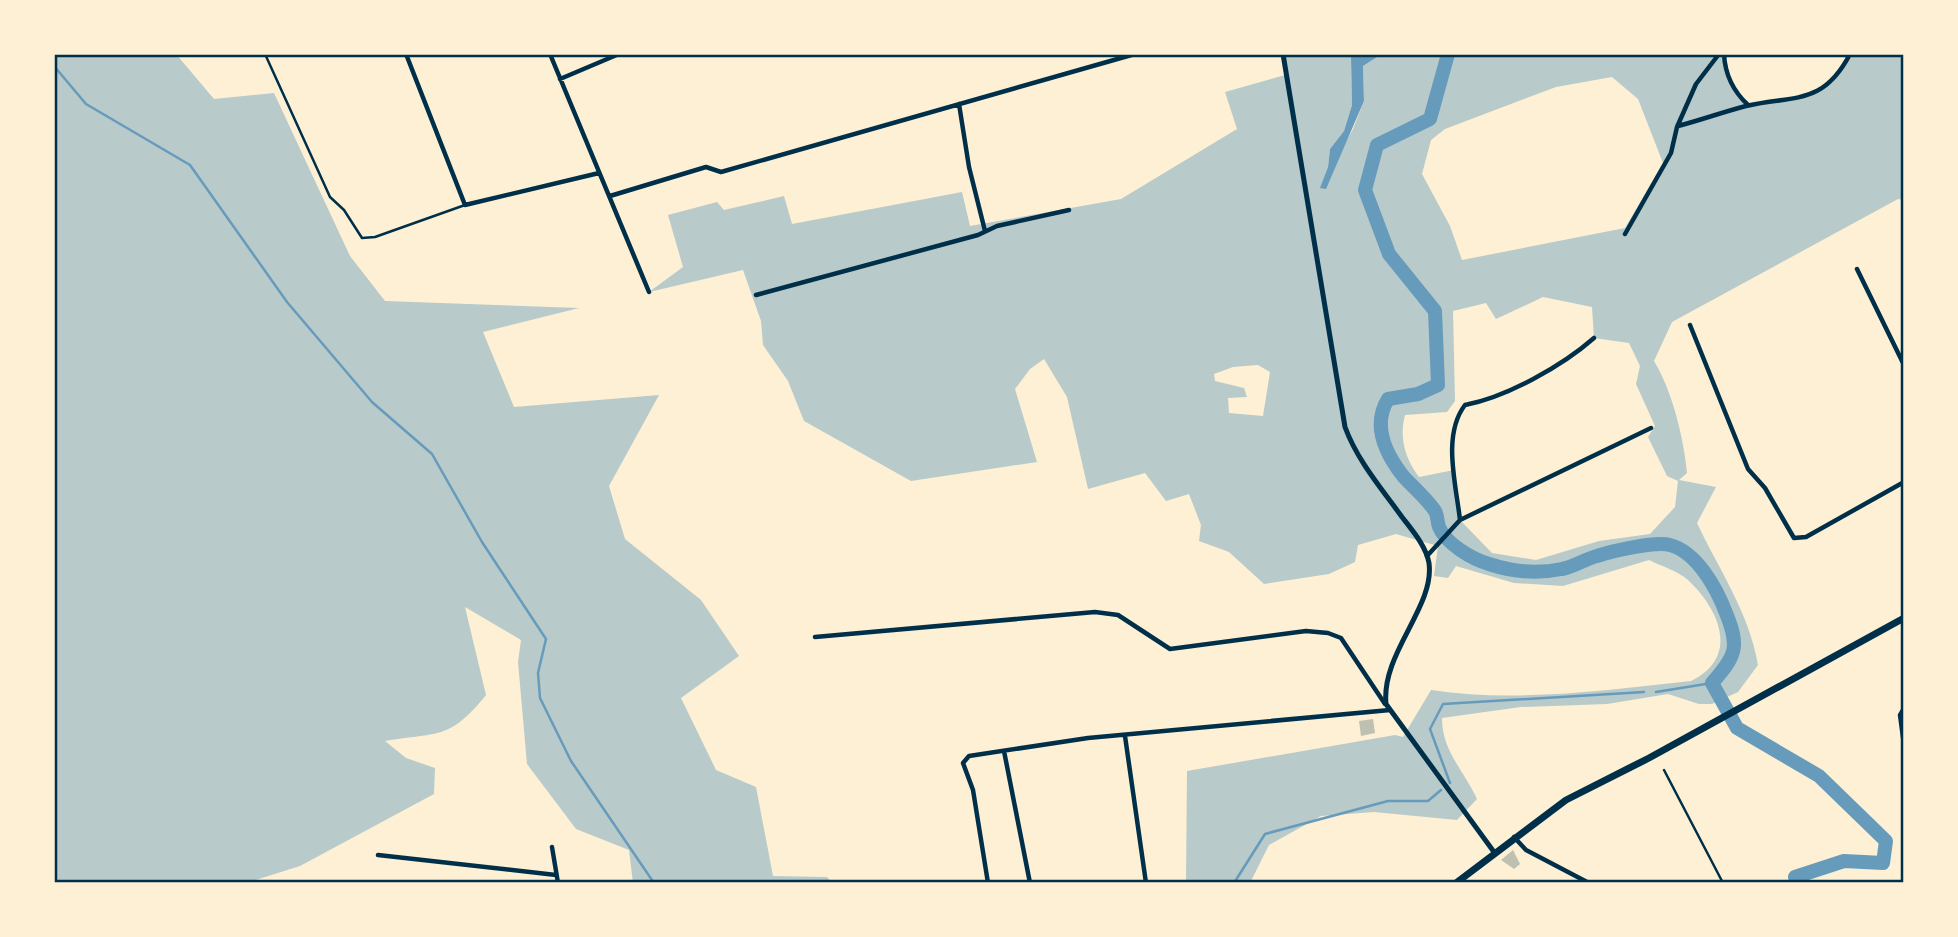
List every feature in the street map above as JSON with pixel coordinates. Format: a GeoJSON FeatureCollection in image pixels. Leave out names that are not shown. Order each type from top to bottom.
{"type":"FeatureCollection","features":[{"type":"Feature","properties":{"kind":"main road"},"geometry":{"type":"LineString","coordinates":[[1456,883],[1513,836],[1566,800],[1707,727],[1904,618]]}},
{"type":"Feature","properties":{"kind":"street"},"geometry":{"type":"LineString","coordinates":[[406,54],[465,205],[599,173]]}},
{"type":"Feature","properties":{"kind":"street"},"geometry":{"type":"LineString","coordinates":[[550,54],[649,292]]}},
{"type":"Feature","properties":{"kind":"street"},"geometry":{"type":"LineString","coordinates":[[610,196],[706,167],[721,172],[1135,54]]}},
{"type":"Feature","properties":{"kind":"street"},"geometry":{"type":"LineString","coordinates":[[1283,54],[1345,426],[1356,452],[1427,556],[1428,580],[1387,678],[1388,707]]}},
{"type":"Feature","properties":{"kind":"street"},"geometry":{"type":"LineString","coordinates":[[1721,54],[1736,94],[1748,106]]}},
{"type":"Feature","properties":{"kind":"street"},"geometry":{"type":"LineString","coordinates":[[1625,234],[1671,153],[1677,127],[1696,85],[1721,54]]}},
{"type":"Feature","properties":{"kind":"street"},"geometry":{"type":"LineString","coordinates":[[560,79],[618,55]]}},
{"type":"Feature","properties":{"kind":"street"},"geometry":{"type":"LineString","coordinates":[[1677,127],[1748,106],[1807,97],[1832,83],[1849,56]]}},
{"type":"Feature","properties":{"kind":"street"},"geometry":{"type":"LineString","coordinates":[[959,104],[969,167],[985,232]]}},
{"type":"Feature","properties":{"kind":"street"},"geometry":{"type":"LineString","coordinates":[[756,295],[985,232],[997,226],[1069,210]]}},
{"type":"Feature","properties":{"kind":"street"},"geometry":{"type":"LineString","coordinates":[[1857,269],[1904,365]]}},
{"type":"Feature","properties":{"kind":"street"},"geometry":{"type":"LineString","coordinates":[[1690,325],[1748,469],[1765,488],[1794,538],[1806,537],[1904,482]]}},
{"type":"Feature","properties":{"kind":"street"},"geometry":{"type":"LineString","coordinates":[[1460,520],[1452,437],[1456,417],[1465,405],[1486,401],[1522,384],[1594,338]]}},
{"type":"Feature","properties":{"kind":"street"},"geometry":{"type":"LineString","coordinates":[[1427,556],[1460,520],[1651,428]]}},
{"type":"Feature","properties":{"kind":"street"},"geometry":{"type":"LineString","coordinates":[[815,637],[1095,612],[1118,615],[1170,649],[1306,631],[1328,633],[1341,638],[1493,852]]}},
{"type":"Feature","properties":{"kind":"street"},"geometry":{"type":"LineString","coordinates":[[988,883],[973,790],[963,763],[965,759],[1004,751],[1125,736],[1388,707]]}},
{"type":"Feature","properties":{"kind":"street"},"geometry":{"type":"LineString","coordinates":[[1904,708],[1900,715],[1904,745]]}},
{"type":"Feature","properties":{"kind":"street"},"geometry":{"type":"LineString","coordinates":[[1125,736],[1146,883]]}},
{"type":"Feature","properties":{"kind":"street"},"geometry":{"type":"LineString","coordinates":[[1004,751],[1030,883]]}},
{"type":"Feature","properties":{"kind":"street"},"geometry":{"type":"LineString","coordinates":[[1513,836],[1526,850],[1589,883]]}},
{"type":"Feature","properties":{"kind":"street"},"geometry":{"type":"LineString","coordinates":[[552,847],[558,883]]}},
{"type":"Feature","properties":{"kind":"street"},"geometry":{"type":"LineString","coordinates":[[378,855],[556,875]]}},
{"type":"Feature","properties":{"kind":"lane"},"geometry":{"type":"LineString","coordinates":[[265,54],[330,197],[345,210],[362,238],[376,237],[465,205]]}},
{"type":"Feature","properties":{"kind":"lane"},"geometry":{"type":"LineString","coordinates":[[1664,770],[1723,883]]}},
{"type":"Feature","properties":{"kind":"shaded area"},"geometry":{"type":"Polygon","coordinates":[[[54,54],[176,54],[214,99],[274,93],[350,256],[385,301],[579,308],[483,332],[514,407],[659,395],[609,486],[625,539],[701,600],[739,656],[681,698],[716,770],[756,787],[773,876],[827,877],[832,883],[633,883],[629,850],[576,829],[527,764],[518,662],[521,640],[465,607],[486,695],[462,720],[441,732],[385,741],[406,758],[435,768],[434,794],[300,866],[246,883],[54,883],[54,54]]]}},
{"type":"Feature","properties":{"kind":"shaded area"},"geometry":{"type":"Polygon","coordinates":[[[1283,54],[1356,54],[1351,57],[1352,105],[1344,131],[1330,149],[1328,167],[1321,187],[1353,129],[1364,101],[1363,66],[1382,54],[1724,54],[1731,83],[1748,106],[1807,97],[1832,83],[1850,54],[1904,54],[1904,200],[1898,199],[1672,322],[1654,361],[1672,400],[1680,430],[1687,473],[1679,480],[1716,487],[1697,523],[1741,609],[1758,665],[1738,692],[1712,704],[1699,704],[1668,694],[1607,704],[1521,707],[1442,718],[1449,750],[1477,799],[1457,820],[1374,812],[1321,816],[1269,845],[1250,883],[1186,883],[1187,771],[1395,735],[1403,737],[1431,690],[1463,694],[1528,695],[1691,681],[1706,671],[1716,659],[1720,646],[1720,633],[1709,605],[1684,577],[1649,560],[1563,586],[1514,583],[1456,566],[1448,578],[1434,576],[1438,546],[1396,534],[1358,545],[1355,562],[1329,574],[1264,584],[1229,552],[1199,541],[1201,525],[1189,494],[1166,501],[1145,473],[1088,489],[1067,397],[1044,359],[1030,369],[1015,389],[1037,462],[911,481],[804,421],[788,381],[763,345],[761,321],[743,270],[649,292],[683,267],[668,215],[717,202],[724,210],[784,196],[792,224],[962,192],[970,226],[1121,199],[1237,129],[1225,92],[1285,75],[1283,54]],[[1612,77],[1556,87],[1445,129],[1431,140],[1422,174],[1450,226],[1462,260],[1625,228],[1663,163],[1638,99],[1612,77]],[[1543,297],[1496,319],[1486,303],[1453,311],[1455,401],[1447,412],[1405,415],[1405,448],[1419,477],[1454,470],[1460,520],[1492,553],[1536,560],[1599,541],[1650,534],[1675,507],[1678,481],[1667,476],[1648,437],[1655,426],[1636,384],[1640,366],[1629,343],[1594,338],[1592,307],[1543,297]],[[1258,365],[1233,367],[1214,374],[1215,381],[1244,388],[1247,397],[1228,398],[1229,413],[1263,416],[1270,372],[1258,365]]]}},
{"type":"Feature","properties":{"kind":"water"},"geometry":{"type":"Polygon","coordinates":[[[1356,54],[1382,54],[1363,66],[1364,101],[1326,189],[1320,188],[1328,167],[1330,149],[1344,131],[1352,105],[1351,57],[1356,54]]]}},
{"type":"Feature","properties":{"kind":"building"},"geometry":{"type":"Polygon","coordinates":[[[1373,719],[1375,733],[1361,736],[1359,721],[1373,719]]]}},
{"type":"Feature","properties":{"kind":"building"},"geometry":{"type":"Polygon","coordinates":[[[1513,850],[1520,864],[1514,869],[1501,860],[1513,850]]]}},
{"type":"Feature","properties":{"kind":"waterway"},"geometry":{"type":"LineString","coordinates":[[1448,54],[1430,119],[1377,145],[1365,190],[1389,254],[1435,311],[1438,385],[1418,394],[1388,399],[1381,419],[1386,448],[1403,476],[1435,511],[1439,527],[1447,539],[1482,562],[1534,572],[1566,568],[1623,549],[1663,544],[1680,549],[1697,563],[1717,593],[1733,634],[1731,658],[1712,683],[1737,728],[1819,776],[1886,841],[1883,863],[1844,861],[1795,877],[1797,883]]}},
{"type":"Feature","properties":{"kind":"waterway"},"geometry":{"type":"LineString","coordinates":[[54,66],[86,104],[190,165],[287,302],[372,402],[432,454],[482,542],[546,639],[538,673],[540,698],[571,761],[654,883]]}},
{"type":"Feature","properties":{"kind":"waterway"},"geometry":{"type":"LineString","coordinates":[[1656,692],[1712,683]]}},
{"type":"Feature","properties":{"kind":"waterway"},"geometry":{"type":"LineString","coordinates":[[1450,783],[1430,729],[1443,704],[1644,692]]}},
{"type":"Feature","properties":{"kind":"waterway"},"geometry":{"type":"LineString","coordinates":[[1234,883],[1265,834],[1388,801],[1428,801],[1441,790]]}}]}
